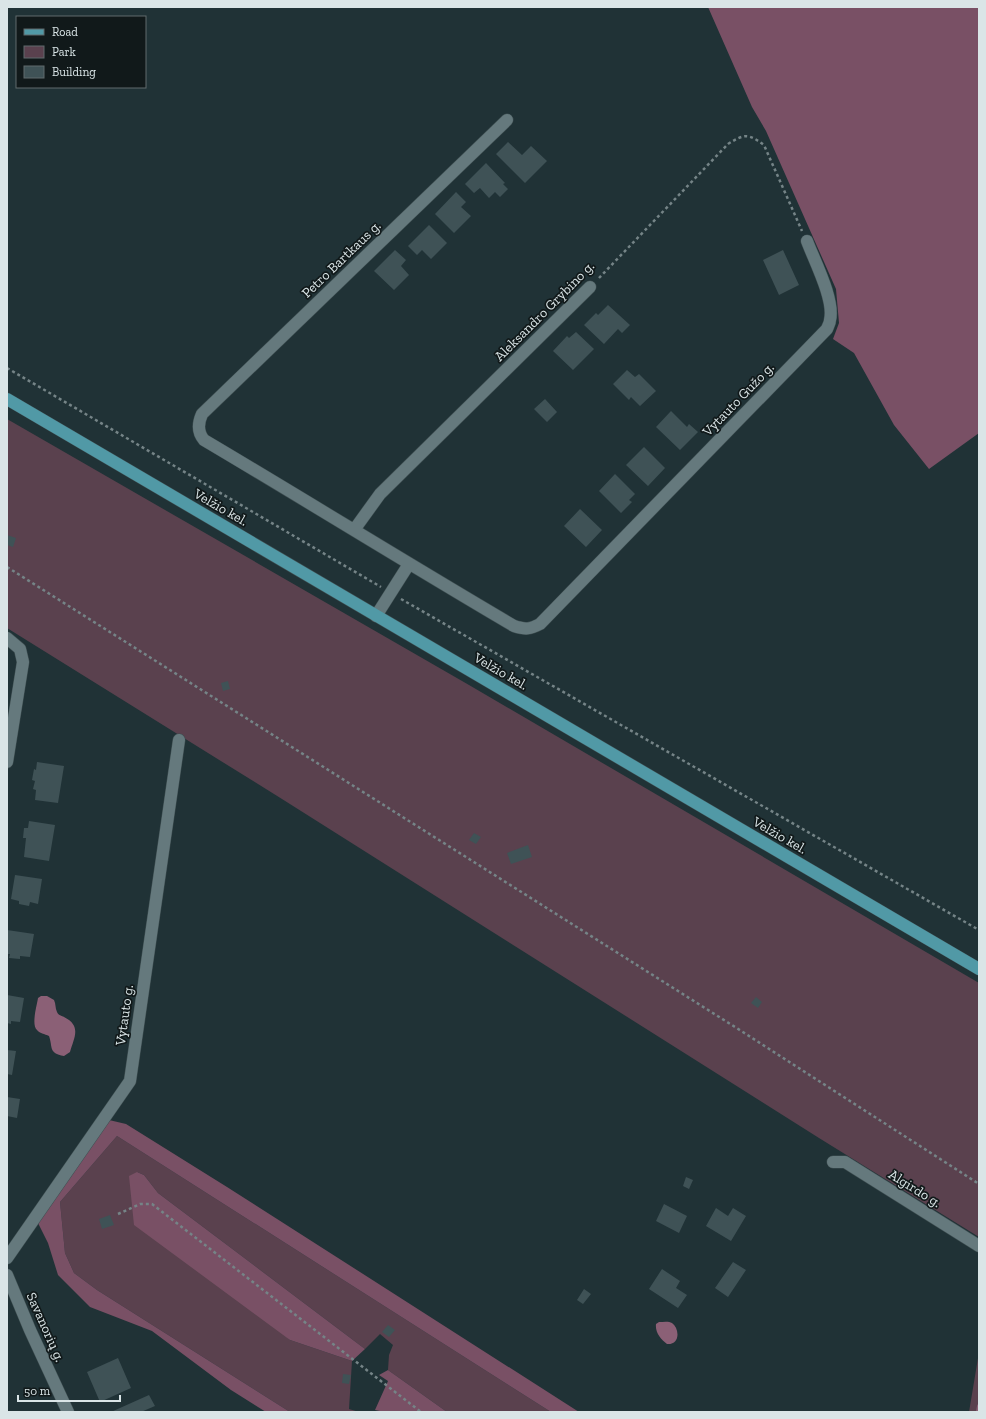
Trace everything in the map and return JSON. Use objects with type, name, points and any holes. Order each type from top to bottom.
[{"type":"main road","name":"Velžio kel.","points":[[7,399],[979,969]]},
{"type":"street","name":"Petro Bartkaus g.","points":[[354,530],[204,440],[200,436],[198,429],[199,421],[202,414],[507,120]]},
{"type":"street","name":"Vytauto Gužo g.","points":[[409,564],[514,626],[531,628],[540,624],[827,329],[831,320],[830,301],[807,241]]},
{"type":"street","name":"Aleksandro Grybino g.","points":[[354,530],[380,494],[590,287]]},
{"type":"street","points":[[354,530],[409,564],[376,616]]},
{"type":"street","points":[[7,638],[20,649],[23,662],[7,762]]},
{"type":"street","name":"Vytauto g.","points":[[7,1258],[130,1082],[179,740]]},
{"type":"street","name":"Algirdo g.","points":[[833,1162],[845,1162],[979,1246]]},
{"type":"street","name":"Savanorių g.","points":[[7,1275],[30,1330],[68,1412]]},
{"type":"path","name":"Aleksandro Grybino g.","points":[[590,287],[728,144],[745,136],[752,136],[764,146],[807,241]]},
{"type":"path","points":[[7,368],[390,593],[979,930]]},
{"type":"path","points":[[7,567],[735,1027],[979,1184]]},
{"type":"path","points":[[118,1214],[140,1204],[152,1204],[421,1412]]},
{"type":"green space","points":[[7,419],[469,685],[979,983],[979,1237],[7,628]]},
{"type":"green space","points":[[117,1136],[551,1412],[447,1412],[388,1370],[389,1355],[393,1345],[380,1334],[365,1349],[158,1193],[144,1175],[137,1172],[290,1340],[352,1361],[349,1409],[359,1412],[290,1412],[97,1290],[74,1273],[65,1253],[60,1202]]},
{"type":"green space","points":[[979,1352],[979,1412],[969,1412]]},
{"type":"shaded area","points":[[708,7],[979,7],[979,433],[929,469],[894,425],[854,353],[833,339],[839,323],[836,289],[766,131],[752,107]]},
{"type":"shaded area","points":[[41,996],[47,996],[54,1000],[59,1015],[70,1021],[75,1028],[75,1037],[70,1052],[64,1056],[53,1051],[49,1036],[39,1032],[35,1027],[34,1020],[38,998]]},
{"type":"shaded area","points":[[109,1120],[126,1124],[579,1412],[551,1412],[117,1136],[60,1202],[65,1253],[74,1273],[97,1290],[290,1412],[266,1412],[231,1390],[152,1331],[90,1307],[58,1275],[48,1243],[37,1221]]},
{"type":"shaded area","points":[[137,1172],[144,1175],[158,1193],[365,1349],[352,1361],[290,1340],[134,1225],[129,1176]]},
{"type":"shaded area","points":[[659,1322],[669,1322],[675,1326],[677,1336],[671,1344],[667,1344],[657,1333],[656,1324]]},
{"type":"shaded area","points":[[388,1370],[447,1412],[385,1412],[375,1410],[388,1381],[379,1375]]},
{"type":"building","points":[[508,142],[522,155],[531,146],[547,161],[525,183],[496,154]]},
{"type":"building","points":[[486,163],[505,183],[503,184],[508,189],[500,197],[495,192],[489,198],[480,188],[474,193],[465,184]]},
{"type":"building","points":[[456,192],[466,202],[461,207],[471,216],[454,233],[435,214]]},
{"type":"building","points":[[429,225],[447,243],[431,259],[422,250],[417,255],[408,246]]},
{"type":"building","points":[[395,250],[406,260],[401,266],[409,275],[394,290],[374,271]]},
{"type":"building","points":[[783,250],[799,285],[779,295],[763,260]]},
{"type":"building","points":[[608,305],[630,325],[622,333],[618,329],[604,344],[584,325],[596,313],[598,315]]},
{"type":"building","points":[[576,332],[594,349],[573,370],[553,351],[567,336],[569,338]]},
{"type":"building","points":[[627,370],[635,377],[639,374],[656,391],[640,406],[631,397],[629,400],[613,384]]},
{"type":"building","points":[[545,399],[557,412],[547,422],[534,409]]},
{"type":"building","points":[[671,411],[687,427],[689,424],[698,432],[680,450],[656,427]]},
{"type":"building","points":[[644,447],[665,468],[648,486],[626,465]]},
{"type":"building","points":[[615,474],[635,494],[629,500],[632,502],[621,513],[599,491]]},
{"type":"building","points":[[580,509],[602,530],[586,547],[564,526]]},
{"type":"building","points":[[7,535],[16,538],[13,547],[7,545]]},
{"type":"building","points":[[228,681],[230,689],[223,691],[221,683]]},
{"type":"building","points":[[37,762],[64,766],[58,803],[35,800],[36,790],[33,789],[35,781],[32,780]]},
{"type":"building","points":[[29,821],[55,825],[49,861],[24,857],[26,838],[23,838],[24,828],[28,828]]},
{"type":"building","points":[[474,833],[481,837],[476,844],[469,840]]},
{"type":"building","points":[[528,845],[532,857],[511,864],[507,853]]},
{"type":"building","points":[[15,875],[42,879],[38,904],[30,902],[29,906],[19,904],[19,901],[11,899]]},
{"type":"building","points":[[7,930],[34,934],[30,957],[20,956],[20,959],[9,958],[10,954],[7,954]]},
{"type":"building","points":[[7,995],[24,998],[20,1022],[11,1021],[11,1024],[7,1023]]},
{"type":"building","points":[[756,997],[762,1002],[758,1008],[751,1003]]},
{"type":"building","points":[[7,1050],[16,1051],[12,1075],[7,1074]]},
{"type":"building","points":[[7,1097],[20,1099],[17,1118],[7,1116]]},
{"type":"building","points":[[686,1177],[693,1180],[689,1189],[683,1186]]},
{"type":"building","points":[[664,1204],[687,1216],[679,1233],[656,1221]]},
{"type":"building","points":[[716,1208],[728,1216],[733,1208],[746,1216],[731,1241],[706,1226]]},
{"type":"building","points":[[110,1215],[114,1225],[102,1229],[99,1219]]},
{"type":"building","points":[[733,1262],[746,1270],[728,1297],[715,1288]]},
{"type":"building","points":[[662,1269],[680,1281],[676,1288],[687,1295],[678,1308],[649,1289]]},
{"type":"building","points":[[584,1289],[591,1294],[583,1304],[577,1300]]},
{"type":"building","points":[[388,1325],[395,1330],[389,1337],[382,1332]]},
{"type":"building","points":[[118,1358],[131,1388],[100,1402],[87,1372]]},
{"type":"building","points":[[343,1374],[351,1375],[349,1384],[342,1383]]},
{"type":"building","points":[[149,1395],[155,1406],[141,1412],[111,1412]]},
{"type":"waterway","points":[[978,1412],[979,1406]]}]
